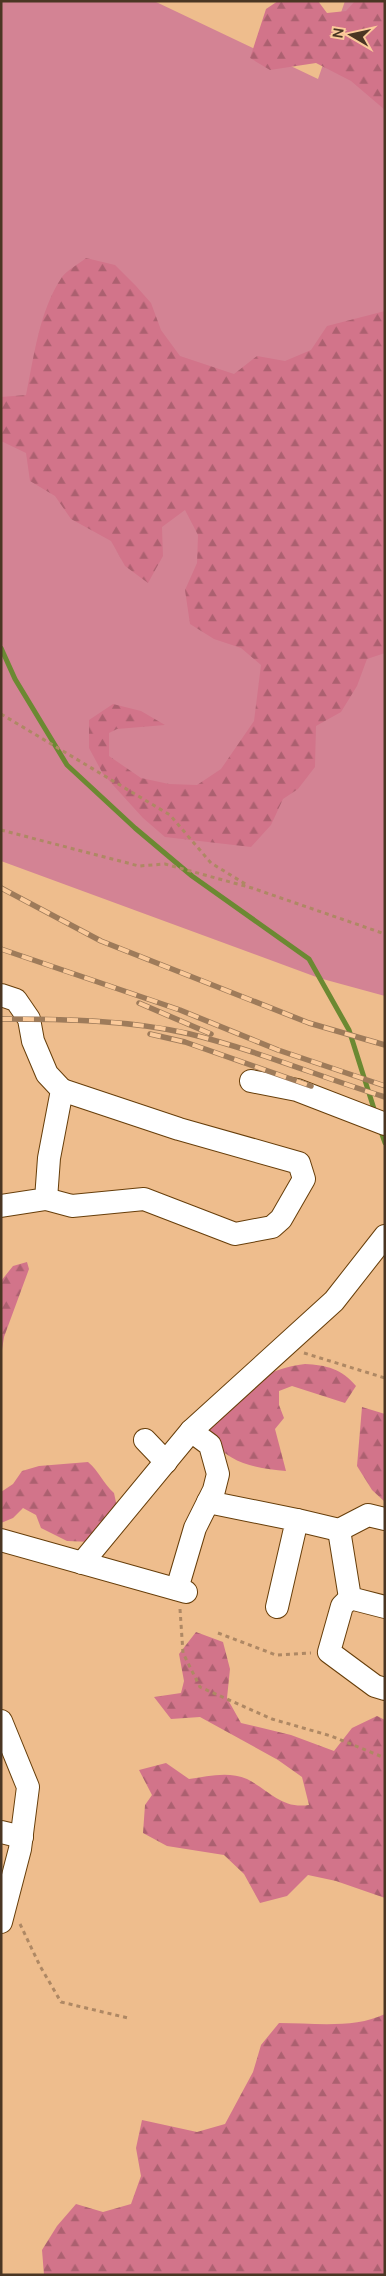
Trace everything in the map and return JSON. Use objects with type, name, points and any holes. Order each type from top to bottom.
[{"type":"lane","points":[[1,995],[16,1000],[29,1019],[33,1041],[47,1074],[62,1090],[179,1129],[299,1163],[304,1179],[281,1219],[272,1227],[235,1234],[144,1199],[72,1206],[46,1198],[1,1206]]},
{"type":"lane","points":[[250,1082],[297,1090],[385,1124]]},
{"type":"lane","points":[[46,1198],[50,1158],[62,1090]]},
{"type":"lane","points":[[82,1563],[191,1431],[334,1301],[385,1236]]},
{"type":"lane","points":[[1,1540],[181,1591],[195,1528],[214,1490],[218,1474],[210,1444],[191,1431]]},
{"type":"lane","points":[[145,1440],[166,1462]]},
{"type":"lane","points":[[208,1502],[339,1530],[368,1515],[385,1519]]},
{"type":"lane","points":[[276,1607],[297,1520]]},
{"type":"lane","points":[[339,1530],[350,1598]]},
{"type":"lane","points":[[350,1598],[385,1607]]},
{"type":"lane","points":[[350,1598],[342,1606],[329,1652],[375,1686],[385,1688]]},
{"type":"lane","points":[[1,1721],[28,1787],[11,1835],[8,1896],[1,1922]]},
{"type":"path","points":[[1,714],[170,815],[211,863],[252,888]]},
{"type":"path","points":[[1,719],[7,717]]},
{"type":"path","points":[[1,830],[139,866],[165,864],[252,888],[385,934]]},
{"type":"path","points":[[283,1349],[309,1354],[385,1378]]},
{"type":"path","points":[[181,1591],[183,1652],[200,1687],[272,1719],[331,1736],[385,1758]]},
{"type":"path","points":[[218,1633],[276,1655],[329,1652]]},
{"type":"path","points":[[8,1896],[40,1966],[61,2002],[128,2018]]},
{"type":"shaded area","points":[[1,1],[154,1],[318,79],[345,1],[385,1],[385,996],[319,978],[1,861]]},
{"type":"green space","points":[[278,1],[318,1],[327,13],[346,11],[355,1],[385,1],[385,110],[351,81],[316,63],[270,70],[250,58],[266,9]]},
{"type":"green space","points":[[86,258],[115,265],[136,286],[151,303],[161,330],[180,356],[234,374],[257,356],[285,361],[311,350],[327,326],[385,311],[385,653],[367,659],[357,686],[341,712],[316,726],[315,767],[298,789],[283,799],[271,825],[251,847],[165,837],[143,818],[103,774],[89,748],[89,720],[113,704],[141,711],[165,725],[117,729],[109,733],[109,756],[141,778],[169,784],[197,785],[221,769],[254,721],[261,665],[241,648],[214,639],[190,624],[185,590],[197,563],[198,535],[185,510],[162,527],[163,556],[148,583],[125,566],[111,541],[71,519],[55,496],[30,481],[26,453],[1,441],[1,397],[26,395],[38,334],[54,290],[67,272]]},
{"type":"green space","points":[[27,1262],[29,1269],[4,1337],[1,1356],[1,1281],[13,1266]]},
{"type":"green space","points":[[305,1364],[320,1365],[333,1369],[351,1380],[356,1386],[345,1403],[292,1386],[279,1391],[279,1405],[284,1418],[275,1429],[286,1471],[265,1469],[245,1464],[235,1460],[219,1447],[210,1436],[203,1413],[239,1389],[264,1376],[277,1370]]},
{"type":"green space","points":[[362,1407],[385,1414],[385,1502],[372,1490],[357,1466]]},
{"type":"green space","points":[[88,1462],[114,1493],[117,1507],[93,1542],[67,1541],[41,1528],[36,1515],[23,1508],[13,1518],[1,1523],[1,1492],[13,1484],[22,1471],[39,1466]]},
{"type":"green space","points":[[196,1632],[223,1642],[230,1669],[227,1698],[241,1723],[291,1735],[334,1751],[352,1728],[377,1716],[385,1720],[385,1898],[336,1881],[308,1875],[287,1896],[260,1903],[244,1874],[224,1855],[167,1846],[143,1833],[145,1805],[152,1795],[139,1770],[166,1763],[189,1779],[233,1775],[255,1783],[283,1801],[291,1804],[309,1805],[302,1777],[278,1760],[200,1717],[171,1719],[154,1697],[181,1693],[184,1681],[179,1654]]},
{"type":"green space","points":[[385,2014],[385,2275],[44,2275],[42,2250],[57,2226],[76,2204],[103,2212],[131,2204],[141,2176],[136,2148],[142,2120],[197,2132],[225,2124],[253,2072],[261,2045],[279,2023],[360,2022]]},
{"type":"waterway","points":[[1,648],[15,679],[67,765],[135,828],[192,876],[309,959],[349,1030],[375,1112]]},
{"type":"waterway","points":[[380,1129],[385,1143]]},
{"type":"railway","points":[[1,888],[101,941],[309,1023],[385,1045]]},
{"type":"railway","points":[[1,949],[180,1010],[278,1050],[385,1086]]},
{"type":"railway","points":[[139,1003],[211,1034]]},
{"type":"railway","points":[[1,1019],[72,1020],[120,1023],[167,1029],[215,1040],[385,1097]]},
{"type":"railway","points":[[150,1034],[185,1042],[311,1086]]}]
